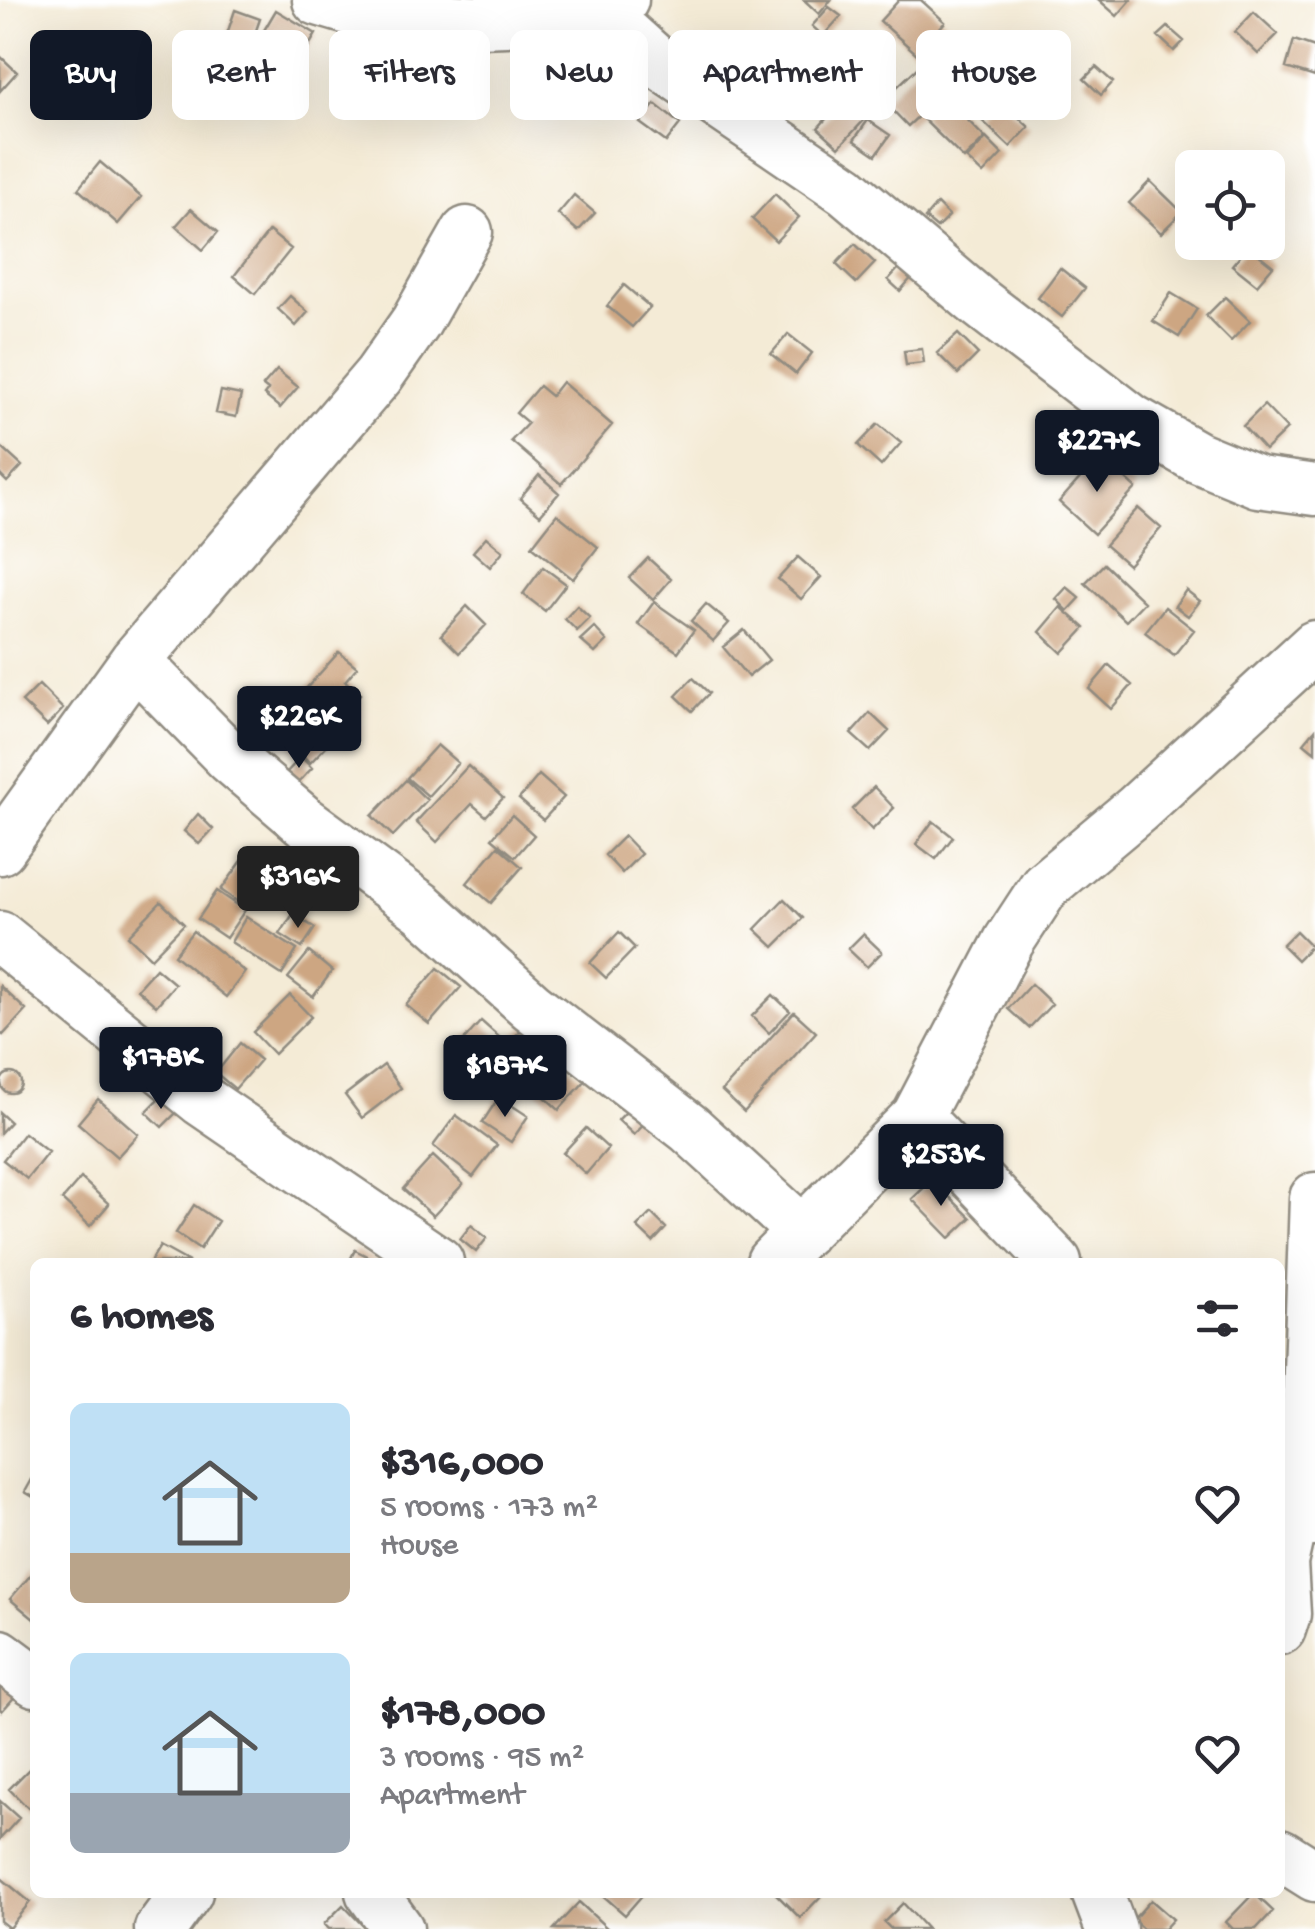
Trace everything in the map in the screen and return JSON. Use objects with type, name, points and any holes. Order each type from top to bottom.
[{"type":"street","points":[[318,0],[365,14],[480,22],[615,8],[656,61],[846,190],[976,300],[1132,420],[1196,457],[1258,482],[1315,490]]},
{"type":"street","points":[[0,849],[135,662],[379,375],[416,322],[467,232]]},
{"type":"street","points":[[135,662],[230,758],[306,822],[422,908],[531,1006],[690,1129],[787,1247],[917,1116],[1009,941],[1045,886],[1137,809],[1315,646]]},
{"type":"street","points":[[0,937],[201,1100],[432,1258]]},
{"type":"street","points":[[917,1116],[1052,1258]]},
{"type":"street","points":[[1285,1552],[1297,1506],[1307,1429],[1315,1198]]},
{"type":"street","points":[[0,1655],[30,1677]]},
{"type":"street","points":[[1285,1857],[1315,1876]]},
{"type":"street","points":[[160,1929],[183,1898]]},
{"type":"street","points":[[375,1898],[398,1929]]},
{"type":"street","points":[[1099,1898],[1111,1929]]},
{"type":"building","points":[[804,0],[831,0],[819,14]]},
{"type":"building","points":[[899,0],[921,0],[945,22],[938,30],[916,30],[916,53],[896,35],[896,30],[880,21]]},
{"type":"building","points":[[1099,0],[1131,0],[1117,16]]},
{"type":"building","points":[[829,7],[841,16],[828,30],[812,26]]},
{"type":"building","points":[[235,10],[260,19],[256,30],[228,30]]},
{"type":"building","points":[[276,10],[316,34],[309,46],[309,30],[264,30]]},
{"type":"building","points":[[1254,12],[1278,34],[1258,54],[1235,32]]},
{"type":"building","points":[[1168,27],[1184,41],[1174,51],[1158,36]]},
{"type":"building","points":[[1294,40],[1315,47],[1315,77],[1286,68]]},
{"type":"building","points":[[0,56],[17,72],[0,91]]},
{"type":"building","points":[[1096,67],[1113,82],[1101,95],[1084,79]]},
{"type":"building","points":[[916,69],[916,119],[908,126],[896,114],[896,88]]},
{"type":"building","points":[[655,104],[668,114],[668,120],[680,124],[666,142],[640,123],[648,120]]},
{"type":"building","points":[[825,120],[864,120],[839,147],[818,128]]},
{"type":"building","points":[[868,120],[890,135],[876,155],[854,140]]},
{"type":"building","points":[[924,120],[968,120],[985,138],[964,159]]},
{"type":"building","points":[[981,120],[1021,120],[1029,127],[1010,147]]},
{"type":"building","points":[[986,138],[1002,154],[983,174],[967,159]]},
{"type":"building","points":[[100,162],[141,197],[118,224],[78,189]]},
{"type":"building","points":[[1150,181],[1175,205],[1175,219],[1161,233],[1129,203]]},
{"type":"building","points":[[775,194],[799,217],[776,241],[752,219]]},
{"type":"building","points":[[574,195],[595,213],[578,231],[558,214]]},
{"type":"building","points":[[937,204],[949,216],[937,228],[925,218]]},
{"type":"building","points":[[191,209],[218,232],[203,250],[176,226]]},
{"type":"building","points":[[269,231],[291,249],[255,294],[234,276]]},
{"type":"building","points":[[855,244],[875,263],[856,283],[836,264]]},
{"type":"building","points":[[1236,260],[1266,260],[1273,266],[1257,285],[1232,265]]},
{"type":"building","points":[[901,266],[913,276],[900,291],[888,280]]},
{"type":"building","points":[[1060,268],[1085,288],[1062,317],[1038,298]]},
{"type":"building","points":[[624,285],[650,307],[632,327],[607,306]]},
{"type":"building","points":[[1171,293],[1197,309],[1179,337],[1153,321]]},
{"type":"building","points":[[290,296],[308,312],[296,326],[278,309]]},
{"type":"building","points":[[1225,297],[1250,321],[1231,341],[1206,316]]},
{"type":"building","points":[[788,334],[812,353],[796,374],[771,354]]},
{"type":"building","points":[[958,334],[978,354],[958,374],[937,353]]},
{"type":"building","points":[[922,349],[924,363],[906,365],[904,351]]},
{"type":"building","points":[[277,370],[298,387],[280,408],[264,395],[268,390],[263,386]]},
{"type":"building","points":[[562,382],[612,425],[561,484],[511,441],[528,423],[516,413],[539,386],[551,396]]},
{"type":"building","points":[[221,391],[241,395],[236,417],[216,413]]},
{"type":"building","points":[[1264,405],[1287,429],[1265,450],[1243,426]]},
{"type":"building","points":[[878,424],[901,443],[881,466],[858,445]]},
{"type":"building","points":[[0,446],[22,466],[7,482],[0,475]]},
{"type":"building","points":[[1100,456],[1136,488],[1094,534],[1059,502]]},
{"type":"building","points":[[539,475],[559,493],[540,515],[520,498]]},
{"type":"building","points":[[1138,508],[1161,528],[1128,565],[1105,545]]},
{"type":"building","points":[[557,514],[598,547],[573,579],[532,546]]},
{"type":"building","points":[[486,537],[503,551],[490,567],[473,552]]},
{"type":"building","points":[[798,557],[821,577],[801,599],[778,579]]},
{"type":"building","points":[[648,558],[671,579],[653,600],[629,578]]},
{"type":"building","points":[[1104,564],[1144,602],[1126,621],[1085,583]]},
{"type":"building","points":[[543,567],[566,584],[545,611],[523,594]]},
{"type":"building","points":[[1067,587],[1080,598],[1068,611],[1056,599]]},
{"type":"building","points":[[1186,590],[1200,601],[1188,616],[1175,606]]},
{"type":"building","points":[[654,602],[694,630],[678,652],[638,624]]},
{"type":"building","points":[[706,604],[729,623],[713,641],[691,621]]},
{"type":"building","points":[[467,606],[486,625],[459,653],[441,635]]},
{"type":"building","points":[[577,606],[590,618],[577,631],[565,619]]},
{"type":"building","points":[[1061,607],[1085,628],[1062,653],[1040,632]]},
{"type":"building","points":[[1165,607],[1194,630],[1174,655],[1145,632]]},
{"type":"building","points":[[594,627],[607,641],[595,653],[580,640]]},
{"type":"building","points":[[744,630],[769,660],[748,677],[723,647]]},
{"type":"building","points":[[339,652],[357,667],[345,681],[360,694],[326,729],[296,700]]},
{"type":"building","points":[[1109,665],[1132,685],[1111,709],[1089,689]]},
{"type":"building","points":[[693,678],[709,693],[692,711],[676,696]]},
{"type":"building","points":[[39,685],[63,709],[47,726],[22,702]]},
{"type":"building","points":[[293,709],[329,743],[310,763],[275,728]]},
{"type":"building","points":[[870,713],[889,731],[870,751],[851,734]]},
{"type":"building","points":[[1315,730],[1315,752],[1304,743]]},
{"type":"building","points":[[437,745],[458,763],[428,796],[407,778]]},
{"type":"building","points":[[301,757],[312,768],[297,784],[286,773]]},
{"type":"building","points":[[468,766],[503,798],[486,816],[472,804],[437,842],[416,822]]},
{"type":"building","points":[[539,775],[564,797],[543,820],[519,799]]},
{"type":"building","points":[[406,780],[427,800],[393,836],[372,816]]},
{"type":"building","points":[[874,787],[894,808],[872,830],[852,809]]},
{"type":"building","points":[[198,814],[213,829],[199,844],[184,831]]},
{"type":"building","points":[[512,815],[534,835],[515,857],[492,838]]},
{"type":"building","points":[[933,821],[953,837],[936,859],[916,844]]},
{"type":"building","points":[[624,836],[641,854],[622,873],[605,855]]},
{"type":"building","points":[[498,846],[522,867],[491,903],[467,883]]},
{"type":"building","points":[[249,851],[272,867],[244,906],[221,890]]},
{"type":"building","points":[[328,883],[342,895],[331,907],[318,896]]},
{"type":"building","points":[[217,891],[245,910],[226,938],[198,919]]},
{"type":"building","points":[[784,899],[803,918],[774,947],[755,929]]},
{"type":"building","points":[[161,902],[184,924],[151,958],[128,936]]},
{"type":"building","points":[[293,914],[315,928],[302,948],[280,934]]},
{"type":"building","points":[[246,917],[297,950],[282,975],[231,942]]},
{"type":"building","points":[[193,931],[245,972],[226,997],[174,955]]},
{"type":"building","points":[[1296,931],[1311,946],[1297,960],[1282,945]]},
{"type":"building","points":[[619,932],[635,948],[606,978],[590,963]]},
{"type":"building","points":[[863,934],[882,952],[867,967],[848,949]]},
{"type":"building","points":[[309,952],[332,971],[313,997],[288,978]]},
{"type":"building","points":[[156,968],[175,984],[156,1006],[137,989]]},
{"type":"building","points":[[438,968],[461,987],[429,1024],[406,1005]]},
{"type":"building","points":[[1031,984],[1052,1004],[1029,1028],[1008,1009]]},
{"type":"building","points":[[0,986],[26,1010],[3,1035],[0,1033]]},
{"type":"building","points":[[290,995],[311,1017],[274,1054],[253,1032]]},
{"type":"building","points":[[773,995],[790,1011],[769,1033],[752,1016]]},
{"type":"building","points":[[794,1012],[816,1032],[744,1112],[722,1091]]},
{"type":"building","points":[[481,1021],[508,1045],[477,1080],[450,1056]]},
{"type":"building","points":[[526,1026],[538,1039],[527,1050],[514,1037]]},
{"type":"building","points":[[195,1028],[215,1045],[205,1058],[184,1041]]},
{"type":"building","points":[[240,1043],[260,1060],[235,1089],[216,1073]]},
{"type":"building","points":[[561,1060],[585,1081],[559,1110],[536,1089]]},
{"type":"building","points":[[384,1065],[401,1088],[362,1118],[345,1095]]},
{"type":"building","points":[[11,1073],[21,1083],[11,1093],[1,1083]]},
{"type":"building","points":[[499,1097],[528,1116],[511,1142],[482,1123]]},
{"type":"building","points":[[160,1098],[176,1113],[162,1127],[146,1112]]},
{"type":"building","points":[[98,1099],[138,1134],[117,1157],[78,1123]]},
{"type":"building","points":[[632,1106],[648,1120],[634,1135],[618,1120]]},
{"type":"building","points":[[0,1113],[10,1122],[0,1133]]},
{"type":"building","points":[[456,1115],[497,1145],[473,1177],[433,1146]]},
{"type":"building","points":[[586,1128],[608,1148],[586,1174],[563,1153]]},
{"type":"building","points":[[24,1133],[48,1152],[27,1179],[3,1160]]},
{"type":"building","points":[[433,1156],[463,1184],[433,1216],[403,1189]]},
{"type":"building","points":[[81,1178],[109,1204],[90,1226],[62,1200]]},
{"type":"building","points":[[932,1180],[971,1218],[950,1238],[912,1199]]},
{"type":"building","points":[[194,1205],[218,1221],[200,1249],[176,1233]]},
{"type":"building","points":[[651,1213],[666,1228],[653,1242],[637,1227]]},
{"type":"building","points":[[471,1225],[487,1238],[476,1252],[460,1239]]},
{"type":"building","points":[[160,1246],[182,1258],[152,1258]]},
{"type":"building","points":[[355,1250],[371,1258],[351,1258]]},
{"type":"building","points":[[30,1576],[30,1616],[10,1599]]},
{"type":"building","points":[[0,1676],[18,1693],[2,1711],[0,1709]]},
{"type":"building","points":[[29,1769],[30,1770],[28,1808],[9,1789]]},
{"type":"building","points":[[0,1801],[19,1818],[0,1839]]},
{"type":"building","points":[[0,1877],[30,1902],[9,1928],[0,1921]]},
{"type":"building","points":[[606,1898],[640,1898],[625,1915]]},
{"type":"building","points":[[780,1898],[819,1898],[800,1918]]},
{"type":"building","points":[[1249,1898],[1259,1898],[1273,1911],[1256,1929],[1233,1929],[1226,1922]]},
{"type":"building","points":[[1151,1900],[1173,1919],[1164,1929],[1143,1929],[1133,1920]]},
{"type":"building","points":[[579,1902],[608,1929],[554,1929]]},
{"type":"building","points":[[903,1903],[927,1929],[891,1929],[884,1922]]},
{"type":"building","points":[[343,1905],[366,1929],[329,1929],[324,1924]]}]
